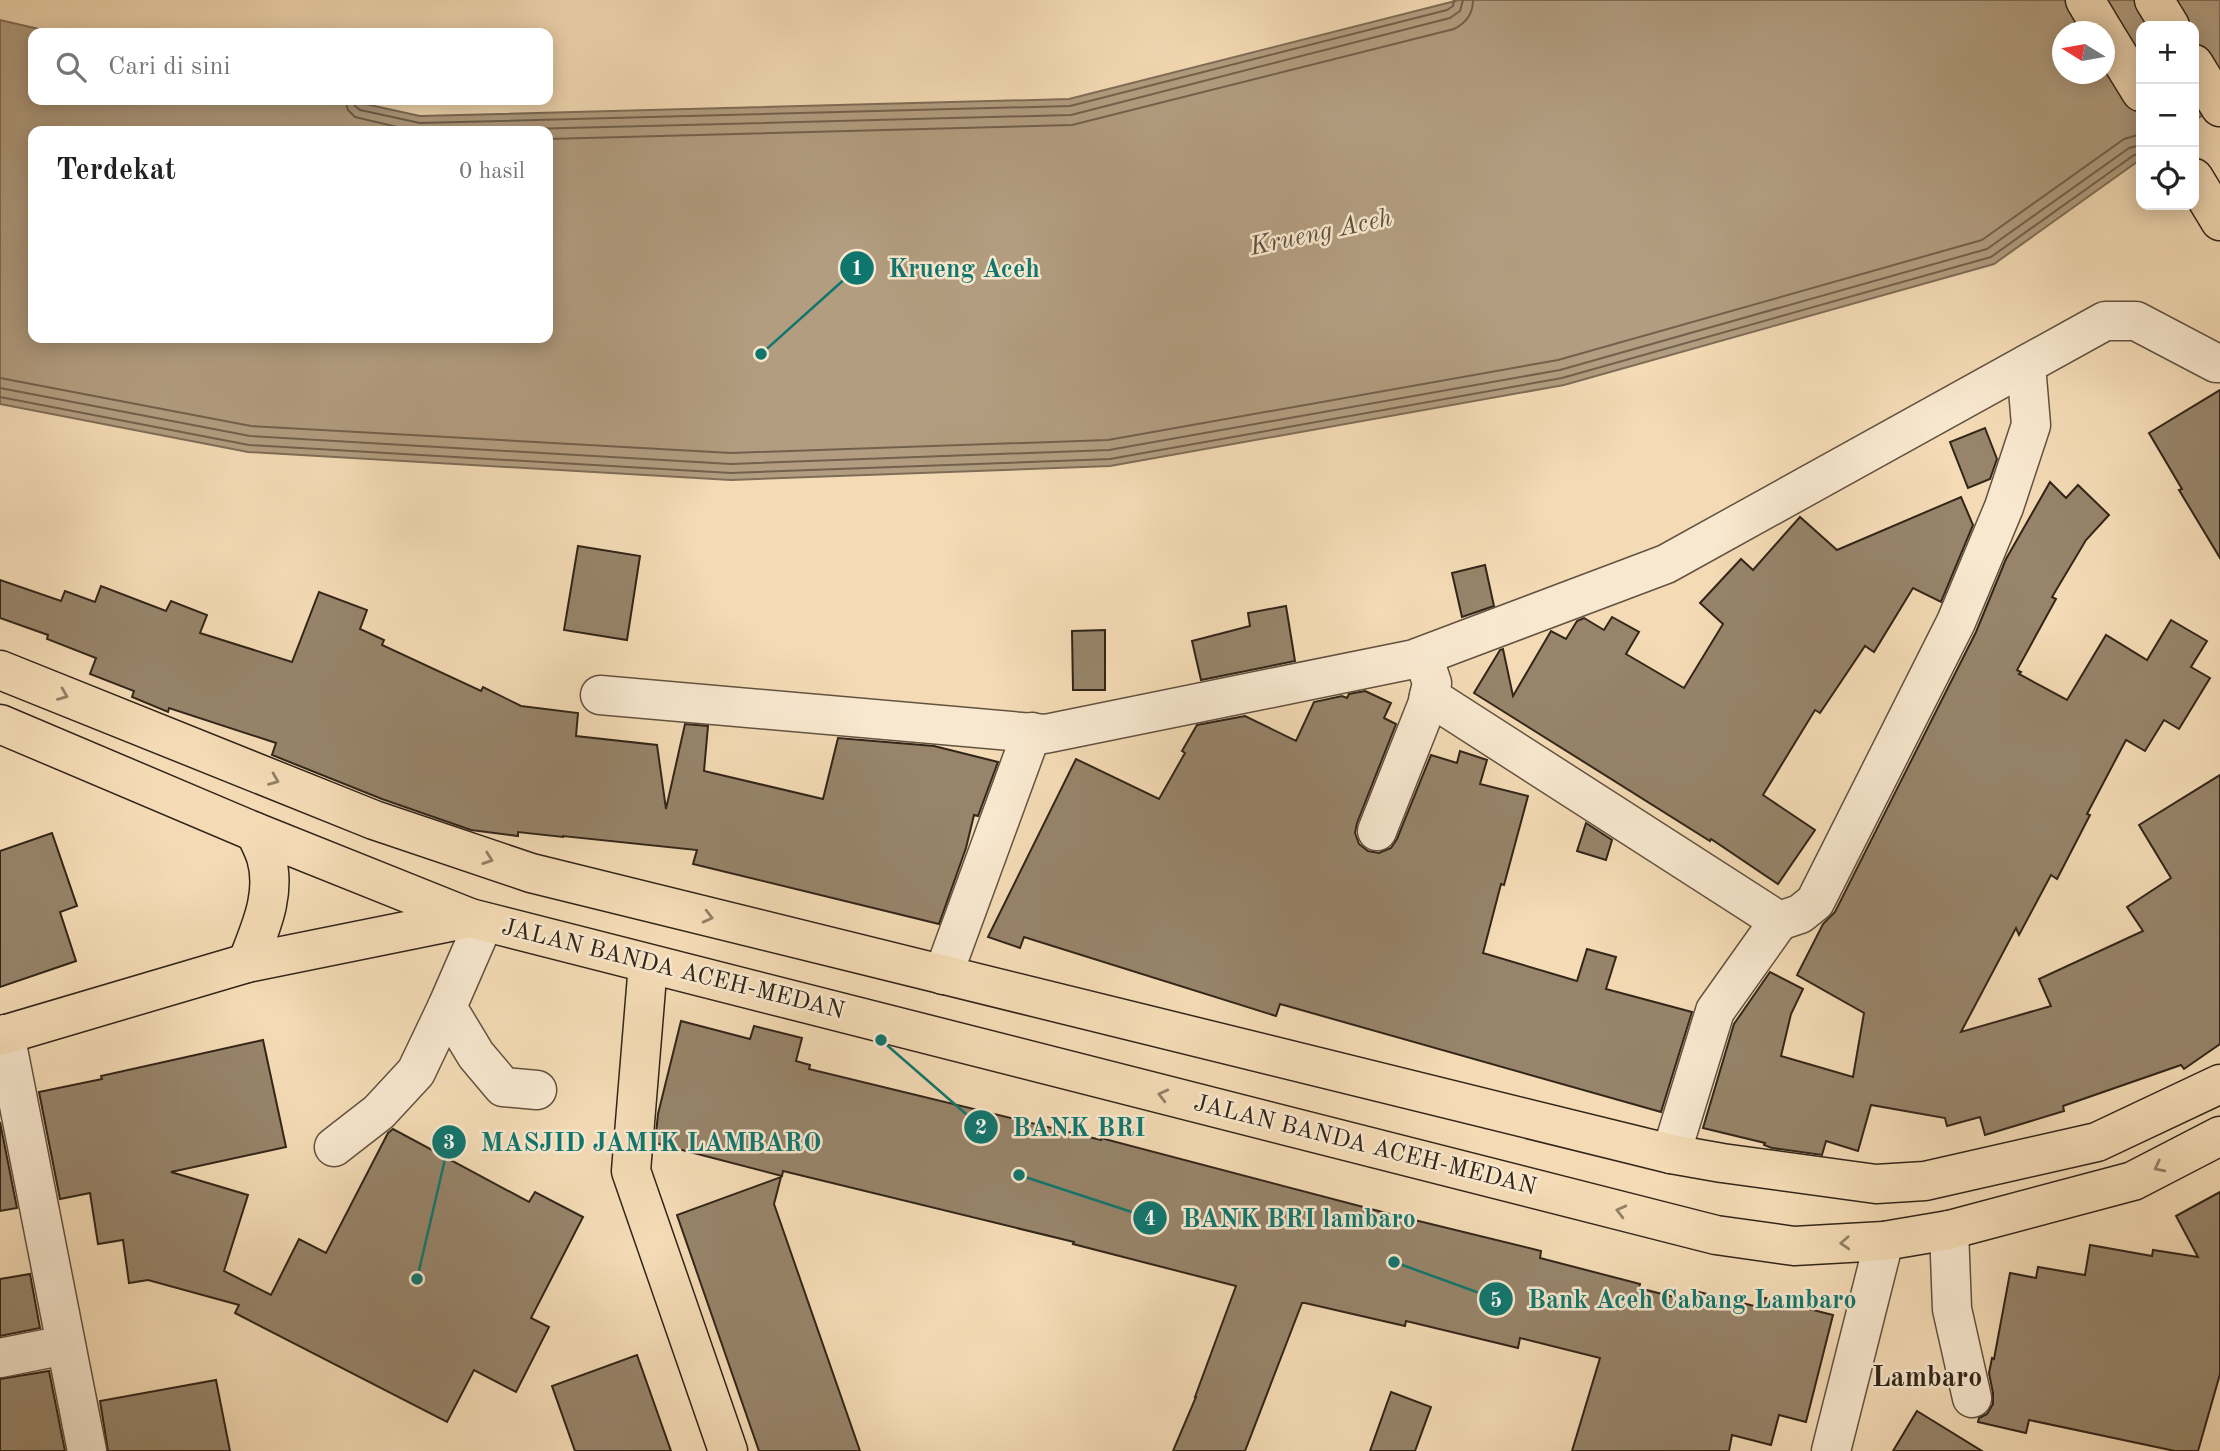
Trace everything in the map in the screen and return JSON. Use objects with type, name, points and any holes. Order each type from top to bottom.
[{"type":"main road","points":[[2085,0],[2097,21]]},
{"type":"main road","points":[[2154,0],[2167,21]]},
{"type":"main road","points":[[2115,50],[2136,84]]},
{"type":"main road","points":[[2199,72],[2220,107]]},
{"type":"main road","points":[[2199,186],[2220,221]]},
{"type":"main road","points":[[0,670],[374,820],[531,873],[1671,1154],[1876,1184],[1924,1181],[2097,1142],[2220,1084]]},
{"type":"main road","name":"JALAN BANDA ACEH-MEDAN","points":[[0,724],[255,832],[477,920],[1716,1235],[1794,1246],[1884,1241],[1949,1230],[2133,1181],[2220,1136]]},
{"type":"main road","points":[[247,963],[264,917],[270,886],[266,858],[255,832]]},
{"type":"main road","points":[[2,1035],[247,963],[477,920]]},
{"type":"main road","points":[[648,964],[631,1171],[728,1451]]},
{"type":"street","points":[[600,695],[1045,734],[1414,659],[1666,564],[2105,321],[2136,321],[2170,341],[2220,363]]},
{"type":"street","points":[[1671,1154],[1714,1011],[1779,921],[1800,914],[1815,902],[1956,622],[2004,507],[2031,425],[2026,365]]},
{"type":"street","points":[[1377,831],[1430,696],[1432,683],[1425,664],[1414,659]]},
{"type":"street","points":[[1430,696],[1779,921]]},
{"type":"street","points":[[943,975],[1032,732]]},
{"type":"street","points":[[334,1147],[379,1112],[416,1072],[447,1007],[477,920]]},
{"type":"street","points":[[447,1007],[476,1055],[503,1087],[537,1090]]},
{"type":"street","points":[[2,1035],[87,1451]]},
{"type":"street","points":[[1949,1230],[1952,1309],[1972,1398]]},
{"type":"street","points":[[1831,1451],[1884,1241]]},
{"type":"street","points":[[0,1358],[65,1345]]},
{"type":"water","points":[[1459,0],[2220,0],[2220,103],[2199,118],[2199,21],[2136,21],[2136,163],[1994,264],[1564,385],[1110,466],[731,480],[248,452],[0,404],[0,20],[34,28],[28,28],[28,105],[370,105],[420,116],[1069,99]]},
{"type":"building","points":[[2220,390],[2220,558],[2149,433]]},
{"type":"building","points":[[1985,428],[1997,459],[1990,479],[1968,488],[1950,442]]},
{"type":"building","points":[[2050,482],[2066,498],[2078,485],[2109,515],[2086,540],[2052,597],[2056,599],[2017,670],[2021,672],[2019,674],[2067,700],[2106,635],[2147,660],[2171,620],[2207,641],[2191,667],[2210,678],[2179,729],[2164,720],[2145,751],[2126,740],[2057,879],[2051,875],[2019,935],[2016,928],[1961,1032],[2051,1006],[2039,979],[2143,931],[2127,907],[2171,878],[2139,825],[2220,775],[2220,1044],[2184,1069],[2181,1065],[2063,1106],[2064,1111],[1985,1135],[1980,1117],[1947,1126],[1945,1118],[1871,1105],[1858,1151],[1826,1141],[1822,1155],[1772,1148],[1764,1145],[1765,1143],[1703,1128],[1734,1024],[1770,972],[1803,989],[1791,1014],[1781,1056],[1853,1077],[1864,1013],[1797,975],[1823,924],[1835,912],[1976,632],[2006,559]]},
{"type":"building","points":[[1961,497],[1973,525],[1941,602],[1913,588],[1874,652],[1865,646],[1820,713],[1815,710],[1763,795],[1815,830],[1778,884],[1711,839],[1710,841],[1474,693],[1500,650],[1503,649],[1513,696],[1551,631],[1566,639],[1577,621],[1584,618],[1604,630],[1612,617],[1639,632],[1626,654],[1684,688],[1723,624],[1700,603],[1741,559],[1753,570],[1800,517],[1837,550]]},
{"type":"building","points":[[578,546],[640,556],[627,640],[564,630]]},
{"type":"building","points":[[1485,565],[1494,606],[1462,617],[1452,573]]},
{"type":"building","points":[[0,580],[61,601],[65,591],[95,602],[101,586],[166,611],[171,601],[207,615],[200,633],[292,662],[319,592],[367,610],[360,629],[384,640],[382,645],[481,691],[483,687],[521,706],[578,713],[576,736],[657,745],[666,809],[685,724],[708,726],[704,771],[823,799],[838,738],[934,746],[998,762],[978,816],[974,815],[966,848],[939,924],[693,864],[697,850],[518,832],[518,836],[471,830],[382,799],[272,755],[276,743],[169,708],[168,712],[132,697],[134,691],[90,674],[96,658],[47,639],[48,635],[0,618]]},
{"type":"building","points":[[1286,606],[1295,661],[1201,680],[1192,641],[1250,626],[1248,613]]},
{"type":"building","points":[[1105,630],[1105,690],[1073,690],[1072,631]]},
{"type":"building","points":[[1365,691],[1391,703],[1384,718],[1396,724],[1357,823],[1355,833],[1359,844],[1368,851],[1379,853],[1391,848],[1431,755],[1457,763],[1460,751],[1487,760],[1480,784],[1528,796],[1483,953],[1577,981],[1587,949],[1616,957],[1606,989],[1692,1012],[1661,1112],[1280,1004],[1276,1016],[1024,937],[1020,948],[988,937],[1076,759],[1159,799],[1185,753],[1182,751],[1197,725],[1245,716],[1296,741],[1314,702],[1342,696],[1347,698],[1349,694]]},
{"type":"building","points":[[1586,823],[1612,840],[1606,860],[1577,851]]},
{"type":"building","points":[[52,833],[77,906],[60,912],[76,961],[0,987],[0,851]]},
{"type":"building","points":[[681,1021],[750,1039],[754,1026],[802,1038],[796,1061],[810,1065],[809,1069],[1101,1138],[1541,1251],[1540,1258],[1640,1284],[1639,1288],[1693,1302],[1695,1291],[1762,1308],[1765,1298],[1833,1315],[1806,1422],[1779,1415],[1771,1445],[1732,1435],[1729,1451],[1572,1451],[1600,1358],[1520,1338],[1518,1348],[1406,1321],[1405,1326],[1302,1303],[1245,1451],[1173,1451],[1196,1397],[1236,1286],[1073,1244],[1074,1242],[783,1171],[782,1176],[655,1143],[658,1114]]},
{"type":"building","points":[[263,1040],[286,1147],[171,1172],[248,1195],[224,1271],[271,1295],[299,1239],[326,1253],[388,1133],[393,1129],[529,1202],[535,1192],[583,1217],[531,1318],[549,1327],[516,1392],[474,1370],[447,1422],[235,1313],[239,1305],[148,1280],[129,1283],[123,1240],[98,1244],[90,1193],[60,1199],[39,1092]]},
{"type":"building","points":[[0,1122],[17,1208],[0,1211]]},
{"type":"building","points":[[781,1177],[774,1204],[860,1451],[759,1451],[677,1215]]},
{"type":"building","points":[[2220,1192],[2220,1374],[2198,1451],[2175,1451],[2029,1420],[2026,1433],[1978,1422],[1993,1404],[1989,1373],[2010,1273],[2036,1278],[2038,1267],[2085,1275],[2090,1245],[2152,1256],[2153,1250],[2198,1257],[2176,1216]]},
{"type":"building","points":[[30,1274],[40,1328],[0,1336],[0,1279]]},
{"type":"building","points":[[637,1355],[671,1451],[575,1451],[552,1386]]},
{"type":"building","points":[[49,1371],[65,1451],[0,1451],[0,1379]]},
{"type":"building","points":[[216,1380],[230,1451],[108,1451],[100,1401]]},
{"type":"building","points":[[1391,1392],[1431,1407],[1415,1451],[1370,1451]]},
{"type":"building","points":[[1917,1411],[1982,1451],[1893,1451]]},
{"type":"place","name":"Krueng Aceh","points":[[761,354]]},
{"type":"place","name":"BANK BRI","points":[[881,1040]]},
{"type":"place","name":"BANK BRI lambaro","points":[[1019,1175]]},
{"type":"place","name":"Bank Aceh Cabang Lambaro","points":[[1394,1262]]},
{"type":"place","name":"MASJID JAMIK LAMBARO","points":[[417,1279]]},
{"type":"district","name":"Lambaro","points":[[1927,1379]]}]
